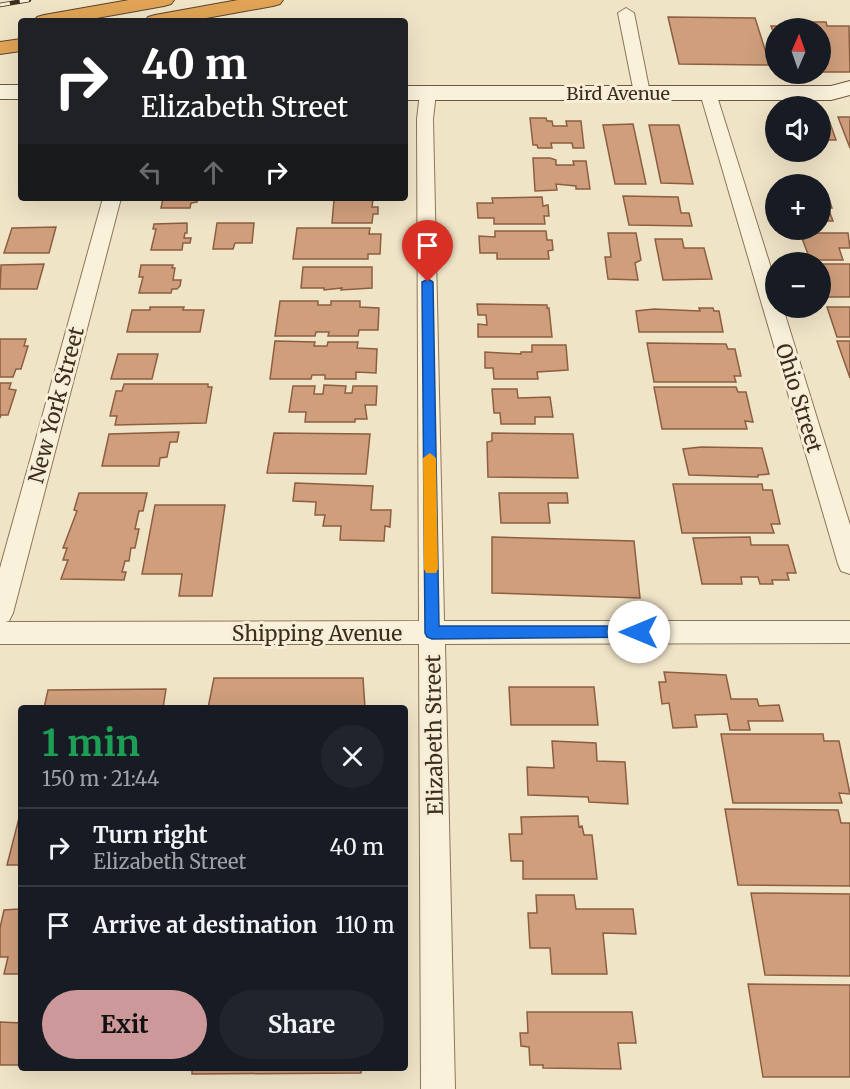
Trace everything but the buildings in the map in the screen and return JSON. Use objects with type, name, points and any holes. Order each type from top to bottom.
[{"type":"highway","points":[[61,18],[164,0]]},
{"type":"highway","points":[[172,18],[273,0]]},
{"type":"highway","points":[[0,28],[18,25]]},
{"type":"highway","points":[[0,48],[18,45]]},
{"type":"street","points":[[626,13],[642,93]]},
{"type":"street","points":[[0,92],[18,92]]},
{"type":"street","name":"Bird Avenue","points":[[417,93],[844,93]]},
{"type":"street","name":"Elizabeth Street","points":[[417,93],[425,119],[438,1089]]},
{"type":"street","name":"Ohio Street","points":[[708,93],[850,564]]},
{"type":"street","name":"New York Street","points":[[0,613],[111,201]]},
{"type":"street","name":"Shipping Avenue","points":[[0,633],[850,632]]},
{"type":"railway","points":[[0,5],[29,0]]},
{"type":"slow traffic","points":[[430,458],[431,569]]},
{"type":"route","points":[[428,282],[432,633],[639,632]]}]
